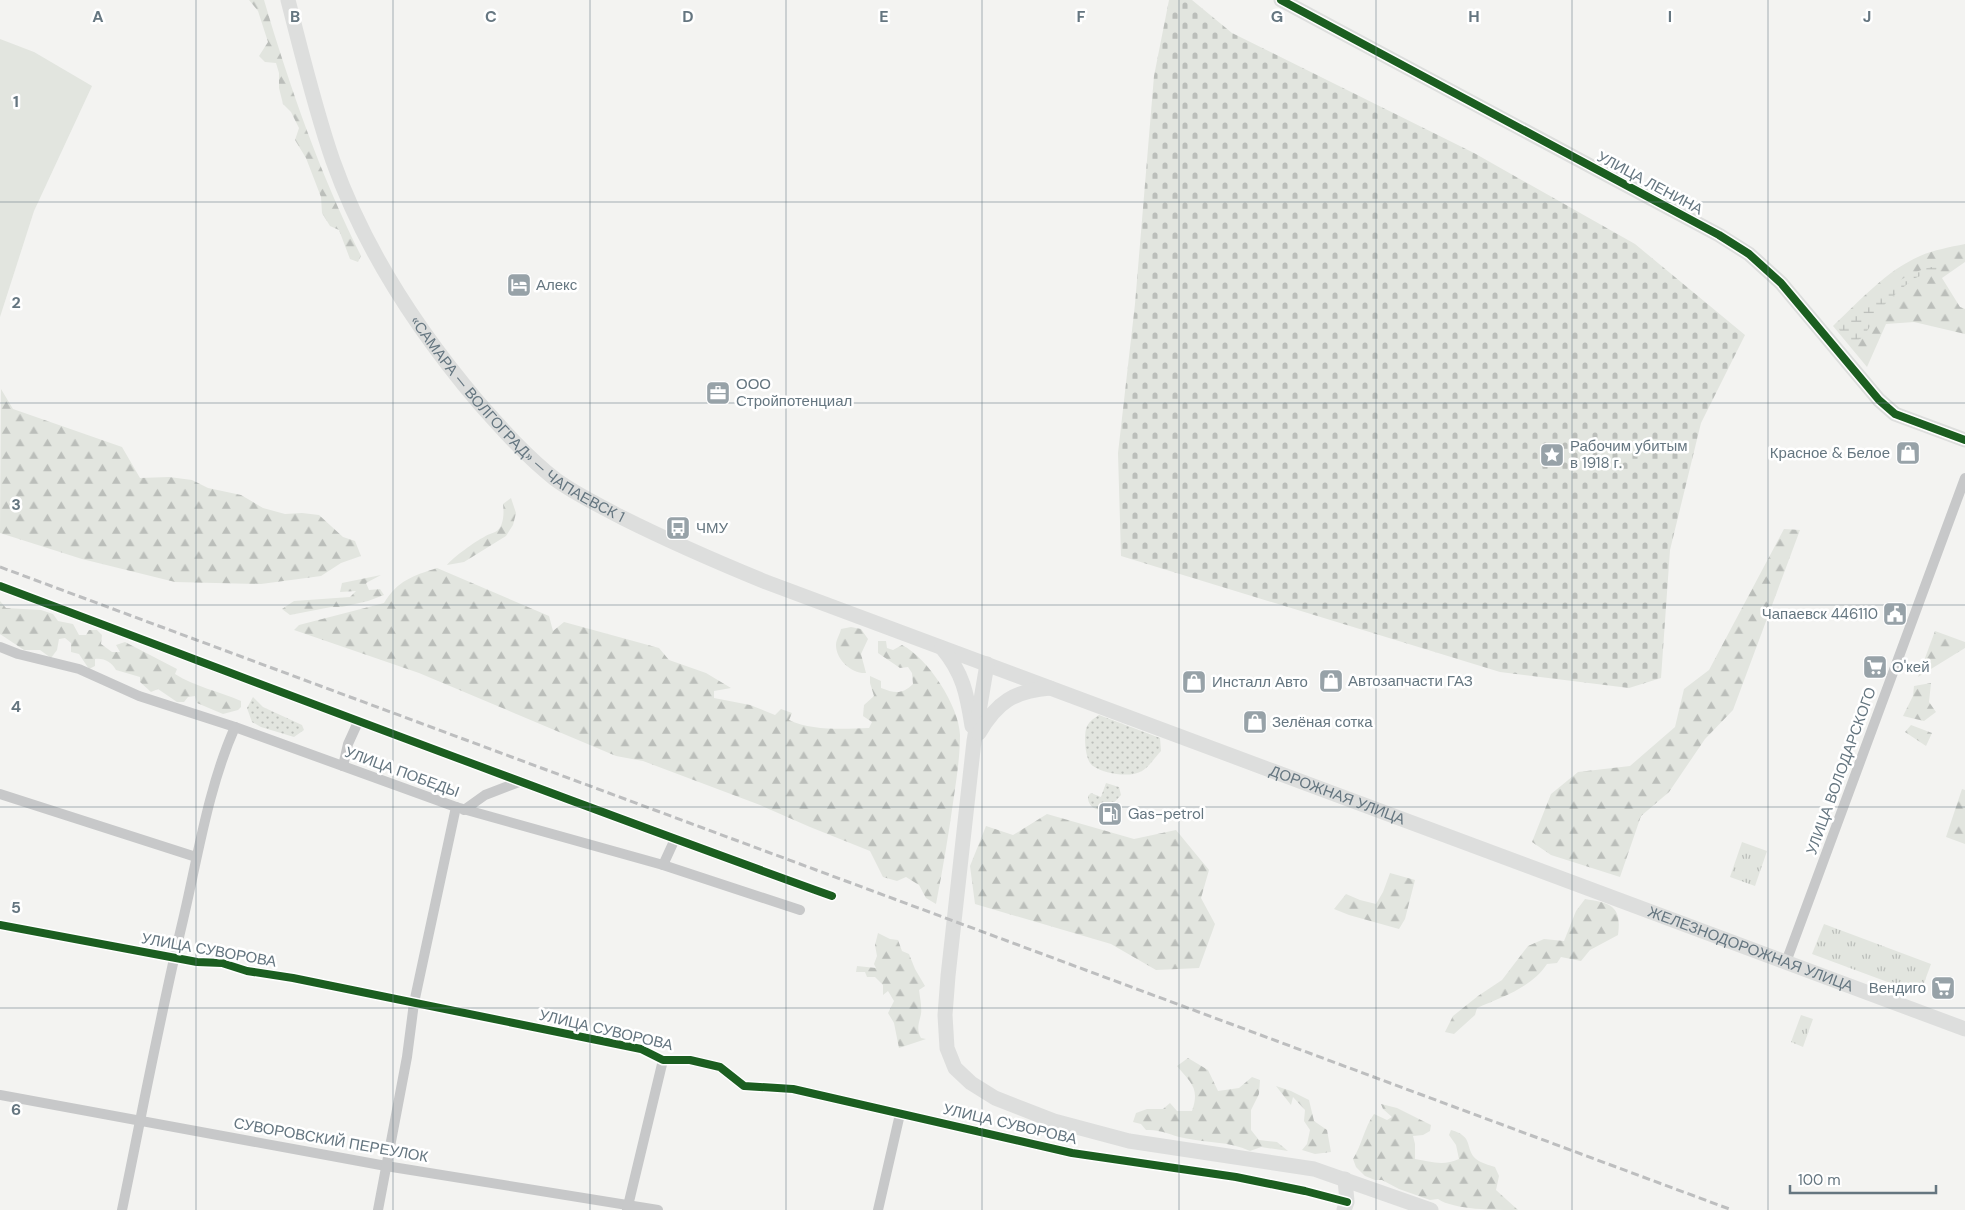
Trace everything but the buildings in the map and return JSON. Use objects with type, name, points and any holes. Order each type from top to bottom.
[{"type":"main road","name":"«САМАРА — ВОЛГОГРАД» — ЧАПАЕВСК 1","points":[[288,0],[308,78],[333,162],[350,203],[382,268],[409,312],[457,377],[527,455],[557,480],[586,498],[679,546],[766,582],[987,664]]},
{"type":"main road","name":"УЛИЦА ЛЕНИНА","points":[[1281,0],[1719,236],[1749,254],[1781,283],[1879,400],[1896,414],[1965,440]]},
{"type":"main road","points":[[942,647],[954,663],[962,679],[969,702],[974,741]]},
{"type":"main road","points":[[987,664],[974,741],[948,976],[945,1015],[947,1048],[955,1068],[971,1083],[995,1098],[1054,1121],[1129,1141],[1314,1169],[1431,1210]]},
{"type":"main road","name":"ДОРОЖНАЯ УЛИЦА","points":[[987,664],[1620,902]]},
{"type":"main road","points":[[974,741],[987,719],[1000,705],[1016,694],[1053,688]]},
{"type":"main road","name":"ЖЕЛЕЗНОДОРОЖНАЯ УЛИЦА","points":[[1620,902],[1965,1029]]},
{"type":"main road","points":[[1341,1178],[1345,1206]]},
{"type":"street","name":"УЛИЦА ВОЛОДАРСКОГО","points":[[1786,962],[1965,478]]},
{"type":"street","points":[[0,586],[518,782],[832,896]]},
{"type":"street","name":"УЛИЦА ПОБЕДЫ","points":[[0,647],[18,654],[79,669],[139,696],[236,727],[460,808],[663,865],[800,910]]},
{"type":"street","points":[[343,766],[348,744],[358,722]]},
{"type":"street","points":[[122,1210],[173,957],[196,857],[223,754],[236,727]]},
{"type":"street","points":[[378,1210],[414,1003],[460,808],[485,795],[518,782]]},
{"type":"street","points":[[0,794],[196,857]]},
{"type":"street","points":[[663,865],[674,840]]},
{"type":"street","name":"УЛИЦА СУВОРОВА","points":[[0,926],[197,962],[222,963],[247,971],[293,978],[641,1049],[664,1060],[690,1060],[720,1067],[744,1086],[794,1089],[1072,1153],[1236,1177],[1306,1191],[1345,1206]]},
{"type":"street","points":[[627,1208],[664,1060]]},
{"type":"street","name":"СУВОРОВСКИЙ ПЕРЕУЛОК","points":[[0,1096],[627,1208],[658,1210]]},
{"type":"street","points":[[878,1210],[900,1114]]},
{"type":"green space","points":[[249,0],[264,0],[284,66],[319,162],[361,256],[358,262],[350,259],[339,230],[330,226],[322,213],[321,197],[306,158],[295,140],[299,128],[291,112],[283,104],[276,63],[265,62],[259,56],[268,42],[258,11]]},
{"type":"green space","points":[[1169,0],[1192,0],[1232,33],[1474,153],[1635,244],[1745,335],[1701,423],[1670,550],[1661,678],[1629,688],[1500,672],[1121,556],[1118,453],[1135,304],[1154,76]]},
{"type":"green space","points":[[0,39],[34,52],[92,86],[34,211],[0,317]]},
{"type":"green space","points":[[1965,244],[1965,262],[1942,278],[1960,307],[1965,309],[1965,334],[1914,322],[1886,324],[1867,367],[1833,326],[1870,291],[1900,267],[1930,252]]},
{"type":"green space","points":[[1931,267],[1941,268],[1915,278],[1901,289],[1885,304],[1863,337],[1851,345],[1838,328],[1894,284]]},
{"type":"green space","points":[[1,389],[13,409],[122,447],[140,478],[169,477],[192,480],[208,488],[241,495],[263,508],[285,514],[319,515],[343,537],[355,541],[361,556],[341,563],[321,576],[261,584],[175,582],[82,559],[0,533]]},
{"type":"green space","points":[[511,498],[516,513],[513,525],[506,536],[464,562],[447,565],[470,546],[498,530],[502,521],[503,504]]},
{"type":"green space","points":[[1784,529],[1800,530],[1733,710],[1705,739],[1669,792],[1641,816],[1620,877],[1551,855],[1532,842],[1551,794],[1578,772],[1630,766],[1675,727],[1684,689],[1709,670]]},
{"type":"green space","points":[[437,568],[549,616],[553,631],[564,622],[659,648],[669,660],[706,673],[731,688],[714,691],[714,698],[750,705],[775,715],[781,709],[792,713],[789,720],[818,728],[869,728],[872,722],[863,716],[864,705],[874,696],[870,676],[881,681],[881,688],[894,692],[905,690],[913,684],[912,673],[908,667],[900,668],[878,653],[878,641],[886,641],[887,648],[893,650],[902,645],[912,651],[932,672],[948,697],[958,723],[960,735],[956,781],[936,904],[926,898],[919,885],[906,877],[897,881],[883,877],[870,851],[760,805],[643,761],[616,756],[419,673],[294,630],[299,625],[384,603],[395,589],[407,580]]},
{"type":"green space","points":[[381,575],[366,583],[369,590],[380,589],[384,595],[368,601],[290,615],[282,609],[294,601],[350,597],[356,591],[340,592],[342,583]]},
{"type":"green space","points":[[0,601],[6,608],[41,610],[53,614],[58,621],[73,624],[79,635],[86,635],[89,630],[97,630],[102,635],[101,644],[112,652],[120,652],[116,645],[125,642],[177,669],[175,674],[199,686],[241,701],[241,707],[238,710],[223,714],[197,703],[195,696],[188,697],[184,702],[177,702],[158,689],[151,692],[140,682],[140,677],[116,670],[110,663],[102,659],[95,659],[95,666],[89,669],[79,654],[71,652],[71,643],[65,638],[59,639],[57,650],[51,658],[40,650],[24,650],[0,634]]},
{"type":"green space","points":[[851,627],[861,629],[868,639],[861,654],[866,673],[850,669],[842,661],[837,651],[836,643],[841,629]]},
{"type":"green space","points":[[1935,631],[1965,642],[1965,648],[1918,677]]},
{"type":"green space","points":[[1931,683],[1929,702],[1936,712],[1924,721],[1903,716],[1913,696],[1914,686]]},
{"type":"green space","points":[[253,697],[263,707],[302,725],[304,730],[294,737],[261,727],[252,722],[247,708]]},
{"type":"green space","points":[[1099,715],[1160,738],[1161,751],[1147,767],[1137,773],[1125,775],[1098,769],[1088,759],[1085,738],[1088,724]]},
{"type":"green space","points":[[1911,725],[1932,733],[1926,746],[1905,732]]},
{"type":"green space","points":[[1106,783],[1119,787],[1121,795],[1105,809],[1094,808],[1089,803],[1088,796],[1091,793],[1101,797]]},
{"type":"green space","points":[[1962,789],[1965,790],[1965,844],[1946,837]]},
{"type":"green space","points":[[1047,814],[1134,839],[1176,830],[1209,870],[1201,898],[1215,924],[1199,968],[1156,970],[1111,944],[975,904],[970,866],[986,826],[1013,835]]},
{"type":"green space","points":[[1742,842],[1767,851],[1755,886],[1730,877]]},
{"type":"green space","points":[[1390,873],[1415,880],[1405,919],[1399,929],[1334,909],[1346,894],[1376,904]]},
{"type":"green space","points":[[1585,899],[1602,902],[1613,908],[1618,918],[1618,935],[1590,950],[1581,961],[1561,957],[1557,963],[1547,964],[1524,986],[1477,1008],[1475,1015],[1454,1034],[1445,1032],[1453,1016],[1502,980],[1528,946],[1544,939],[1564,941],[1576,911]]},
{"type":"green space","points":[[1824,924],[1931,964],[1920,994],[1812,954]]},
{"type":"green space","points":[[878,933],[890,939],[898,940],[902,951],[909,954],[925,986],[919,990],[921,1011],[918,1029],[921,1038],[926,1039],[899,1048],[894,1023],[888,1013],[894,1001],[888,991],[883,995],[883,985],[875,977],[867,977],[865,972],[856,972],[857,966],[876,968],[874,964],[877,956],[875,945]]},
{"type":"green space","points":[[1801,1015],[1813,1019],[1803,1047],[1791,1042]]},
{"type":"green space","points":[[1188,1058],[1208,1070],[1218,1091],[1239,1088],[1252,1077],[1260,1080],[1259,1094],[1251,1110],[1251,1130],[1259,1140],[1277,1142],[1288,1151],[1261,1147],[1250,1151],[1234,1145],[1192,1140],[1160,1131],[1146,1130],[1141,1124],[1133,1122],[1136,1113],[1147,1109],[1163,1109],[1170,1103],[1177,1111],[1192,1111],[1195,1097],[1193,1086],[1177,1066]]},
{"type":"green space","points":[[1276,1086],[1309,1100],[1314,1121],[1327,1130],[1331,1152],[1315,1154],[1302,1150],[1307,1144],[1310,1130],[1304,1121],[1305,1110],[1293,1097],[1291,1105]]},
{"type":"green space","points":[[1381,1104],[1397,1108],[1431,1125],[1430,1131],[1423,1135],[1413,1136],[1415,1159],[1443,1163],[1459,1159],[1456,1145],[1449,1135],[1451,1130],[1463,1136],[1472,1155],[1476,1159],[1495,1167],[1499,1176],[1496,1190],[1518,1210],[1475,1209],[1445,1203],[1438,1199],[1430,1200],[1399,1189],[1382,1180],[1375,1180],[1365,1176],[1356,1167],[1353,1159],[1374,1114],[1387,1120],[1392,1117],[1383,1109]]},
{"type":"railway","points":[[0,567],[1732,1210]]},
{"type":"cycle path","points":[[1281,0],[1719,235],[1749,254],[1781,283],[1879,400],[1895,414],[1965,440]]},
{"type":"cycle path","points":[[0,586],[832,896]]},
{"type":"cycle path","points":[[0,925],[197,962],[222,963],[247,971],[293,978],[641,1049],[663,1060],[690,1060],[720,1067],[744,1086],[793,1089],[1072,1153],[1236,1177],[1305,1191],[1347,1202]]},
{"type":"place","name":"Алекс","points":[[519,285]]},
{"type":"place","name":"ООО Стройпотенциал","points":[[718,393]]},
{"type":"place","name":"Красное & Белое","points":[[1908,453]]},
{"type":"place","name":"Рабочим убитым в 1918 г.","points":[[1552,455]]},
{"type":"place","name":"ЧМУ","points":[[678,528]]},
{"type":"place","name":"Чапаевск 446110","points":[[1895,614]]},
{"type":"place","name":"О'кей","points":[[1875,667]]},
{"type":"place","name":"Автозапчасти ГАЗ","points":[[1331,681]]},
{"type":"place","name":"Инсталл Авто","points":[[1194,682]]},
{"type":"place","name":"Зелёная сотка","points":[[1255,722]]},
{"type":"place","name":"Gas-petrol","points":[[1110,814]]},
{"type":"place","name":"Вендиго","points":[[1943,988]]}]
